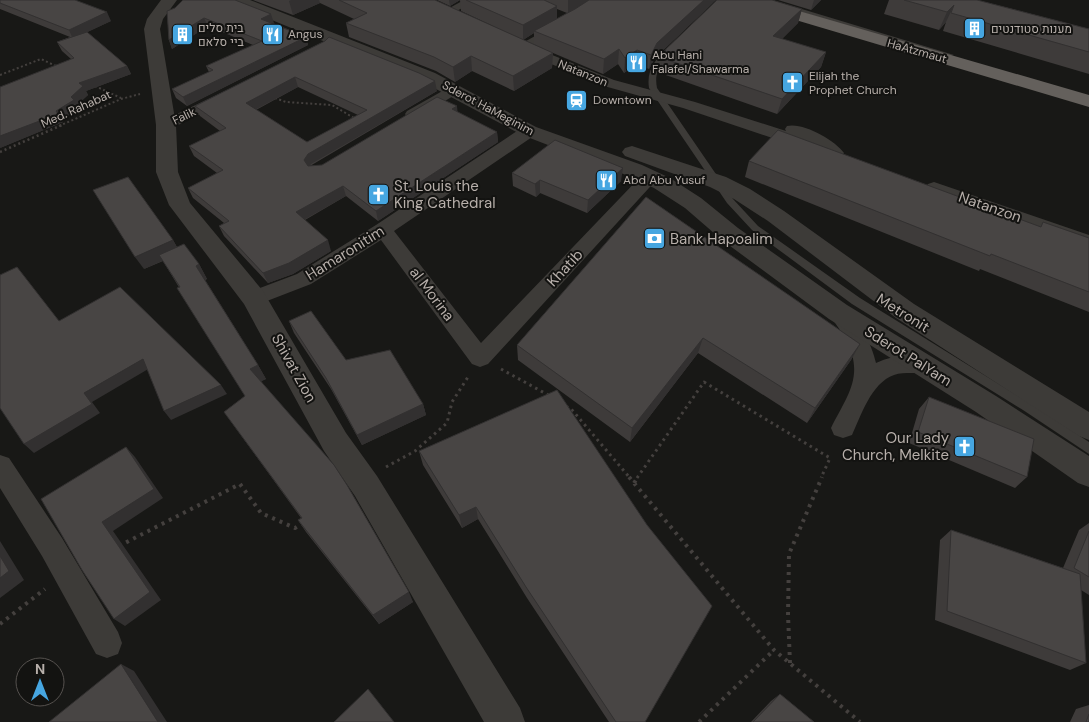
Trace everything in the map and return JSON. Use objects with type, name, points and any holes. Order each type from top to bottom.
[{"type":"highway","name":"HaAtzmaut","points":[[744,0],[1089,101]]},
{"type":"highway","name":"HaAtzmaut","points":[[795,0],[1089,84]]},
{"type":"street","name":"Shivat Zion","points":[[169,0],[155,19],[152,29],[166,125],[166,172],[180,205],[254,298],[335,442],[361,481],[506,722]]},
{"type":"street","name":"Sderot HaMeginim","points":[[236,0],[428,77],[529,130],[650,177],[693,204],[735,224]]},
{"type":"street","points":[[449,11],[472,0]]},
{"type":"street","points":[[431,4],[466,19]]},
{"type":"street","points":[[523,46],[561,25]]},
{"type":"street","name":"Sderot HaMeginim","points":[[322,35],[467,79],[550,124],[718,182],[742,194],[776,216]]},
{"type":"street","name":"Natanzon","points":[[506,38],[608,83],[658,96],[842,156]]},
{"type":"street","name":"Falik","points":[[166,125],[248,85]]},
{"type":"street","points":[[397,124],[453,90]]},
{"type":"street","name":"Hamaronitim","points":[[254,298],[304,280],[383,230],[529,130]]},
{"type":"street","name":"Khatib","points":[[480,358],[650,177]]},
{"type":"street","name":"Natanzon","points":[[914,181],[1089,242]]},
{"type":"street","points":[[735,224],[759,211],[776,216],[906,310],[1089,427]]},
{"type":"street","name":"Sderot PalYam","points":[[735,224],[838,312],[986,404],[1089,473]]},
{"type":"street","name":"al Morina","points":[[383,230],[480,358]]},
{"type":"street","points":[[838,312],[854,332],[862,348],[866,364],[865,384]]},
{"type":"street","points":[[843,428],[865,384],[882,368],[899,364],[921,365]]},
{"type":"street","points":[[0,466],[66,572],[106,643]]},
{"type":"lane","points":[[765,0],[1089,96]]},
{"type":"lane","points":[[658,96],[652,81],[654,67],[680,41]]},
{"type":"lane","name":"Metronit","points":[[658,96],[718,182],[735,224],[770,240],[856,301],[1027,407],[1089,449]]},
{"type":"path","points":[[0,75],[41,58],[64,71]]},
{"type":"path","points":[[88,83],[121,99]]},
{"type":"path","points":[[248,85],[286,102],[332,105],[356,119]]},
{"type":"path","name":"Med. Rahabat","points":[[0,152],[121,99],[162,88]]},
{"type":"path","points":[[361,481],[415,451],[447,422],[452,402],[480,358],[553,397]]},
{"type":"path","points":[[634,483],[704,382],[830,458],[789,554],[788,615],[790,664]]},
{"type":"path","points":[[561,401],[573,410],[774,650],[860,722]]},
{"type":"path","points":[[117,547],[240,484],[261,513],[295,528],[311,518]]},
{"type":"path","points":[[0,624],[66,572]]},
{"type":"path","points":[[699,722],[774,650]]},
{"type":"building","points":[[0,0],[75,0],[107,12],[69,30],[0,3]]},
{"type":"building","points":[[183,0],[235,0],[271,14],[261,19],[306,37],[183,97],[172,89],[213,70],[206,66],[262,41],[204,18],[169,40],[167,11],[175,8]]},
{"type":"building","points":[[339,0],[435,0],[553,53],[513,76],[471,56],[453,67],[434,57],[346,23],[367,13]]},
{"type":"building","points":[[466,0],[544,0],[557,6],[523,25]]},
{"type":"building","points":[[589,0],[704,0],[657,43],[651,55],[637,50],[625,58],[619,49],[604,59],[534,31]]},
{"type":"building","points":[[717,0],[772,0],[802,9],[773,36],[826,52],[782,99],[662,58],[666,49]]},
{"type":"building","points":[[904,0],[977,0],[1089,29],[1089,52],[951,13],[954,5],[947,12]]},
{"type":"building","points":[[87,32],[127,66],[79,83],[83,86],[71,97],[74,100],[56,111],[58,114],[0,136],[0,87],[74,58],[57,42]]},
{"type":"building","points":[[329,37],[435,81],[308,154],[304,160],[308,166],[322,165],[437,97],[457,106],[452,109],[497,132],[376,211],[343,186],[296,212],[328,240],[289,263],[263,273],[219,226],[229,221],[188,188],[223,170],[189,146],[226,128],[195,106],[325,41]],"holes":[[[295,77],[367,110],[307,142],[246,103]]]},
{"type":"building","points":[[778,130],[1041,227],[1043,222],[1089,238],[1089,292],[991,254],[990,256],[749,161]]},
{"type":"building","points":[[555,140],[623,168],[588,200],[540,180],[535,184],[512,173]]},
{"type":"building","points":[[128,177],[173,240],[135,257],[93,190]]},
{"type":"building","points":[[646,197],[860,344],[815,408],[703,338],[632,428],[517,345]]},
{"type":"building","points":[[184,244],[199,264],[196,266],[258,365],[250,369],[334,465],[409,592],[373,615],[298,520],[302,518],[224,412],[245,396],[177,288],[180,287],[159,255]]},
{"type":"building","points":[[17,267],[59,321],[120,287],[221,385],[164,411],[143,359],[84,393],[92,404],[24,444],[0,408],[0,275]]},
{"type":"building","points":[[311,311],[346,360],[390,350],[423,404],[357,435],[326,378],[289,321]]},
{"type":"building","points":[[557,390],[647,525],[712,606],[645,722],[616,722],[526,587],[476,507],[459,515],[419,451]]},
{"type":"building","points":[[929,397],[1034,439],[1027,477],[918,432]]},
{"type":"building","points":[[126,447],[154,489],[102,522],[150,592],[114,619],[82,570],[41,499]]},
{"type":"building","points":[[951,530],[1080,574],[1086,663],[947,611]]},
{"type":"building","points":[[1089,531],[1089,577],[1074,568]]},
{"type":"building","points":[[0,556],[9,571],[0,578]]},
{"type":"building","points":[[121,664],[158,722],[49,722]]},
{"type":"building","points":[[368,689],[394,722],[334,722]]},
{"type":"building","points":[[780,694],[814,722],[753,722]]},
{"type":"place","name":"מענות סטודנטים","points":[[975,29]]},
{"type":"place","name":"Angus","points":[[272,34]]},
{"type":"place","name":"בית סלים ביי סלאם","points":[[182,35]]},
{"type":"place","name":"Abu Hani Falafel/Shawarma","points":[[636,62]]},
{"type":"place","name":"Elijah the Prophet Church","points":[[793,83]]},
{"type":"place","name":"Downtown","points":[[577,100]]},
{"type":"place","name":"Abd Abu Yusuf","points":[[607,180]]},
{"type":"place","name":"St. Louis the King Cathedral","points":[[378,195]]},
{"type":"place","name":"Bank Hapoalim","points":[[654,239]]},
{"type":"place","name":"Our Lady Church, Melkite","points":[[965,447]]}]
